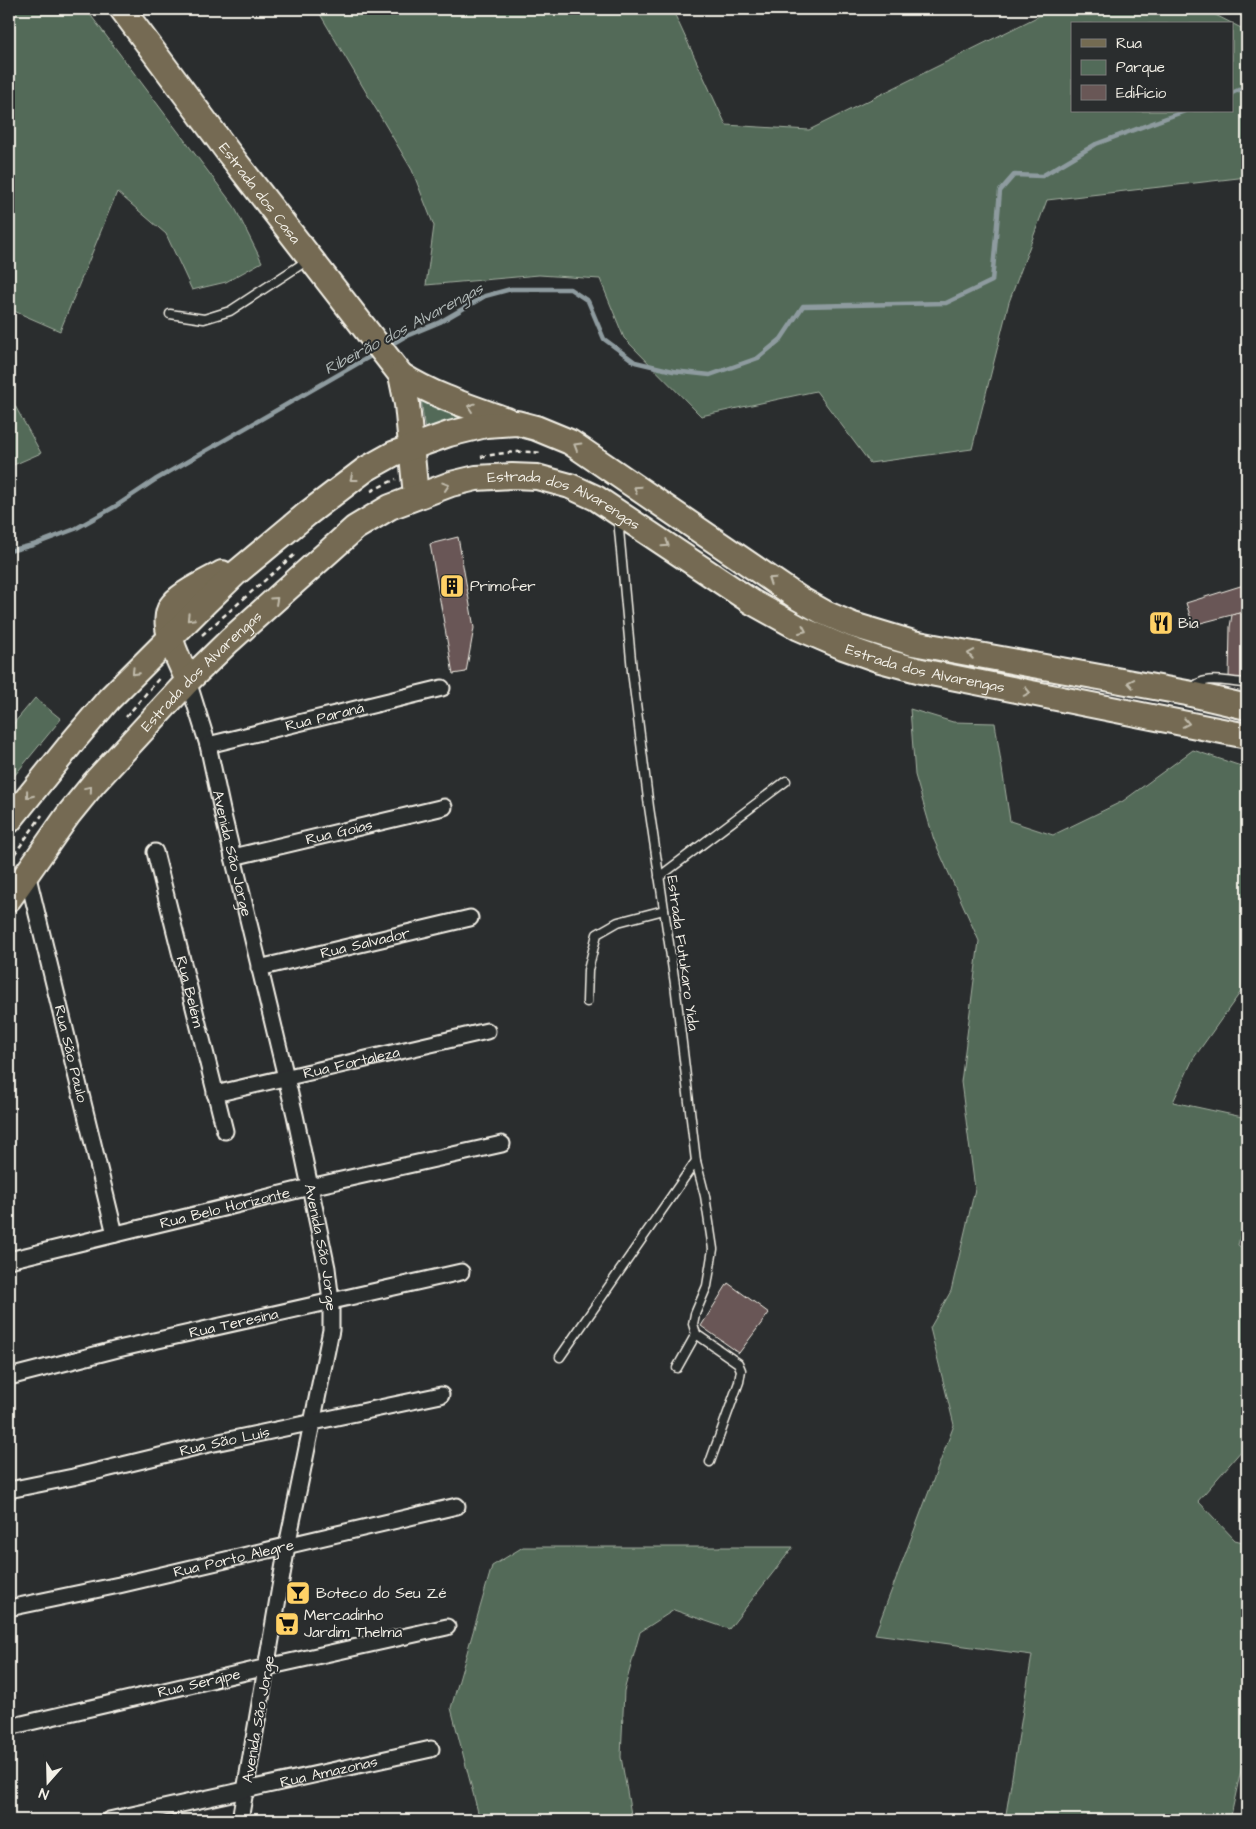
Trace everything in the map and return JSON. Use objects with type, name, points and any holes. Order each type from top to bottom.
[{"type":"main road","name":"Estrada dos Casa","points":[[122,9],[228,152],[396,368]]},
{"type":"main road","points":[[396,368],[407,404],[416,496]]},
{"type":"main road","points":[[396,368],[416,385],[444,398],[517,423]]},
{"type":"main road","points":[[380,461],[395,437],[407,404]]},
{"type":"main road","name":"Estrada dos Alvarengas","points":[[9,899],[18,867],[89,790],[156,683],[174,648],[206,602],[264,549],[343,486],[380,461],[449,434],[500,423],[517,423],[557,435],[581,448],[624,480],[793,595],[825,613],[853,624],[913,643],[1187,693],[1247,707]]},
{"type":"main road","name":"Estrada dos Alvarengas","points":[[9,821],[75,739],[156,683],[188,681],[275,599],[355,528],[390,507],[416,496],[476,478],[537,477],[576,489],[596,498],[772,614],[843,647],[880,660],[921,671],[1247,736]]},
{"type":"main road","points":[[174,648],[188,681]]},
{"type":"street","name":"Avenida São Jorge","points":[[188,681],[208,745],[286,1078],[327,1268],[331,1302],[331,1330],[287,1546],[240,1820]]},
{"type":"street","name":"Rua Paraná","points":[[208,745],[442,688]]},
{"type":"street","name":"Rua Goías","points":[[233,857],[444,807]]},
{"type":"street","name":"Rua Belém","points":[[155,852],[225,1131]]},
{"type":"street","name":"Rua São Paulo","points":[[18,867],[115,1234]]},
{"type":"street","name":"Rua Salvador","points":[[259,968],[470,918]]},
{"type":"street","name":"Rua Fortaleza","points":[[215,1094],[488,1031]]},
{"type":"street","name":"Rua Belo Horizonte","points":[[9,1260],[310,1187],[502,1144]]},
{"type":"street","name":"Rua Teresina","points":[[9,1378],[118,1350],[461,1272]]},
{"type":"street","name":"Rua São Luís","points":[[9,1490],[440,1395]]},
{"type":"street","name":"Rua Porto Alegre","points":[[9,1608],[119,1585],[457,1506]]},
{"type":"street","name":"Rua Sergipe","points":[[9,1728],[447,1627]]},
{"type":"street","name":"Rua Amazonas","points":[[109,1820],[431,1749]]},
{"type":"lane","points":[[170,314],[204,319],[230,311],[310,259]]},
{"type":"lane","name":"Estrada Futukaro Yida","points":[[618,512],[632,671],[675,984],[696,1161],[706,1196],[713,1249],[707,1286],[695,1314],[693,1324],[696,1334]]},
{"type":"lane","points":[[1187,693],[1196,683],[1212,679],[1247,683]]},
{"type":"lane","points":[[659,877],[786,781]]},
{"type":"lane","points":[[587,1002],[588,970],[597,934],[618,922],[664,910]]},
{"type":"lane","points":[[560,1357],[696,1161]]},
{"type":"lane","points":[[678,1368],[696,1334],[738,1363],[741,1370],[739,1382],[710,1462]]},
{"type":"path","points":[[479,457],[532,451],[547,453]]},
{"type":"path","points":[[369,492],[388,482],[414,473]]},
{"type":"path","points":[[121,723],[156,683],[174,648],[298,550]]},
{"type":"path","points":[[18,867],[45,811]]},
{"type":"green space","points":[[9,9],[86,9],[234,206],[262,262],[226,282],[192,290],[166,234],[117,192],[60,331],[14,311],[9,313]]},
{"type":"green space","points":[[317,9],[669,9],[675,15],[726,125],[809,130],[1053,9],[1204,9],[1229,22],[1071,22],[1071,112],[1234,112],[1234,24],[1247,31],[1247,177],[1047,200],[1009,302],[972,449],[870,463],[816,391],[701,416],[624,338],[600,279],[539,275],[426,285],[434,226],[412,170]]},
{"type":"green space","points":[[9,395],[41,453],[9,467]]},
{"type":"green space","points":[[421,397],[471,420],[425,433]]},
{"type":"green space","points":[[35,698],[61,719],[10,781],[9,729]]},
{"type":"green space","points":[[910,709],[953,722],[995,723],[1010,821],[1053,835],[1123,801],[1193,750],[1247,768],[1247,983],[1193,1059],[1173,1102],[1247,1118],[1247,1209],[1238,1245],[1247,1252],[1247,1451],[1242,1450],[1198,1501],[1235,1540],[1247,1543],[1247,1743],[1230,1820],[1005,1820],[1032,1655],[875,1634],[954,1425],[930,1328],[951,1291],[975,1189],[961,1082],[979,941],[934,840],[915,775]]},
{"type":"green space","points":[[523,1547],[793,1547],[729,1629],[674,1610],[640,1632],[624,1691],[621,1757],[632,1820],[480,1820],[451,1708],[492,1566]]},
{"type":"building","name":"Primofer","points":[[458,537],[474,628],[466,672],[453,674],[430,544]]},
{"type":"building","points":[[1247,584],[1247,611],[1193,625],[1186,603]]},
{"type":"building","points":[[1247,611],[1247,679],[1229,679],[1232,615]]},
{"type":"building","points":[[11,861],[18,866],[9,878],[9,865]]},
{"type":"building","points":[[728,1283],[769,1313],[739,1353],[701,1326]]},
{"type":"waterway","name":"Ribeirão dos Alvarengas","points":[[1234,92],[1247,86]]},
{"type":"waterway","name":"Ribeirão dos Alvarengas","points":[[387,347],[404,337],[440,322],[485,296],[511,289],[570,289],[588,301],[604,339],[635,362],[673,371],[710,375],[758,358],[781,339],[803,306],[946,303],[992,281],[1000,191],[1014,175],[1042,176],[1096,144],[1182,112]]},
{"type":"waterway","name":"Ribeirão dos Alvarengas","points":[[9,551],[33,545],[75,529],[116,506],[155,480],[376,353]]},
{"type":"place","name":"Primofer","points":[[452,586]]},
{"type":"place","name":"Bia","points":[[1161,623]]},
{"type":"place","name":"Boteco do Seu Zé","points":[[298,1593]]},
{"type":"place","name":"Mercadinho Jardim Thelma","points":[[287,1624]]}]
